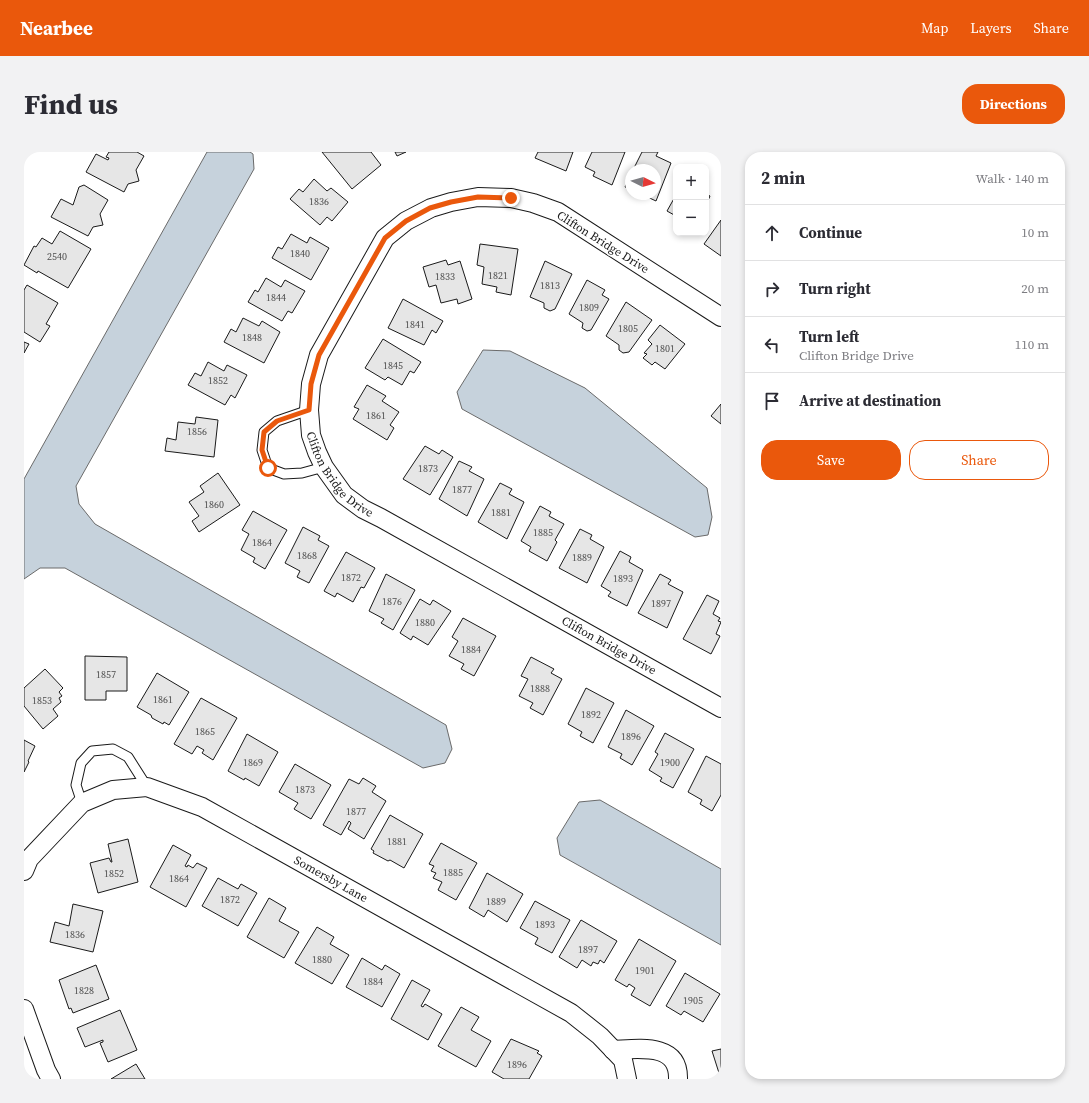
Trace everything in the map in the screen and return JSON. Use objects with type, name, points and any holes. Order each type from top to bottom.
[{"type":"street","name":"Clifton Bridge Drive","points":[[721,317],[558,212],[533,203],[511,198],[478,197],[451,202],[430,208],[406,221],[385,238],[319,355],[311,384],[309,410],[311,435],[317,452],[324,467],[344,495],[363,508],[721,708]]},
{"type":"street","name":"Somersby Lane","points":[[24,871],[29,859],[82,803],[113,790],[147,787],[202,807],[571,1013],[600,1036],[623,1060],[627,1079]]},
{"type":"street","points":[[24,1009],[46,1070],[51,1079]]},
{"type":"street","points":[[613,1050],[651,1049],[663,1052],[673,1059],[678,1073],[678,1079]]},
{"type":"lane","points":[[309,410],[277,421],[264,432],[262,450],[268,468],[284,474],[302,473],[324,467]]},
{"type":"lane","points":[[82,803],[76,785],[81,763],[92,751],[112,749],[128,757],[147,787]]},
{"type":"shaded area","points":[[207,152],[250,152],[253,154],[254,169],[76,486],[79,504],[95,524],[446,725],[452,749],[445,763],[423,768],[65,568],[40,568],[24,579],[24,479]]},
{"type":"shaded area","points":[[483,350],[510,351],[585,388],[707,488],[712,517],[708,535],[695,537],[462,409],[457,392]]},
{"type":"shaded area","points":[[600,800],[721,869],[721,945],[560,855],[557,838],[579,802]]},
{"type":"building","points":[[109,152],[137,152],[144,156],[136,170],[139,181],[128,184],[124,192],[86,172],[96,154],[108,160],[109,158],[106,157]]},
{"type":"building","points":[[322,152],[371,152],[381,165],[352,189]]},
{"type":"building","points":[[395,152],[406,152],[397,156]]},
{"type":"building","points":[[538,152],[573,152],[566,171],[535,158]]},
{"type":"building","points":[[592,152],[625,152],[612,185],[593,176],[595,172],[585,167]]},
{"type":"building","points":[[642,152],[658,152],[656,156],[671,163],[661,188],[661,164],[636,164]]},
{"type":"building","points":[[314,179],[327,191],[331,188],[348,202],[332,221],[327,217],[320,225],[290,199],[299,189],[303,192]]},
{"type":"building","points":[[84,185],[108,200],[100,214],[103,225],[93,227],[88,236],[51,217],[61,199],[73,205],[79,187]]},
{"type":"building","points":[[673,200],[673,214],[667,211]]},
{"type":"building","points":[[721,220],[721,256],[704,244]]},
{"type":"building","points":[[60,231],[91,249],[68,288],[24,265],[34,246],[36,247],[42,238],[52,244]]},
{"type":"building","points":[[291,234],[307,243],[310,237],[329,248],[311,280],[272,258],[278,247],[282,249]]},
{"type":"building","points":[[480,244],[518,249],[511,295],[496,292],[497,287],[482,284],[484,267],[477,265]]},
{"type":"building","points":[[446,260],[448,265],[460,261],[472,299],[458,304],[457,299],[441,303],[436,285],[429,287],[423,267]]},
{"type":"building","points":[[545,261],[572,274],[555,309],[550,311],[544,308],[544,303],[530,297]]},
{"type":"building","points":[[266,278],[281,287],[285,280],[305,291],[292,313],[288,311],[282,321],[248,302],[255,290],[258,292]]},
{"type":"building","points":[[587,280],[605,290],[602,295],[609,299],[591,330],[587,331],[582,328],[583,323],[569,314]]},
{"type":"building","points":[[27,285],[58,303],[46,324],[50,326],[40,342],[24,332],[24,290]]},
{"type":"building","points":[[403,299],[443,321],[436,333],[432,330],[424,345],[388,328]]},
{"type":"building","points":[[626,302],[652,320],[629,352],[623,353],[619,350],[619,345],[606,336]]},
{"type":"building","points":[[243,318],[259,326],[262,321],[280,332],[264,363],[224,342],[231,329],[236,332]]},
{"type":"building","points":[[660,325],[685,344],[665,369],[655,362],[652,365],[643,358],[647,354],[644,353],[652,344],[648,340]]},
{"type":"building","points":[[383,339],[421,362],[414,373],[410,371],[402,385],[388,377],[385,380],[365,368]]},
{"type":"building","points":[[24,342],[29,344],[24,353]]},
{"type":"building","points":[[208,362],[224,371],[227,365],[247,375],[235,398],[231,395],[225,405],[188,385],[195,373],[201,376]]},
{"type":"building","points":[[367,385],[386,396],[382,401],[399,412],[390,425],[394,428],[387,440],[353,419],[359,409],[354,407]]},
{"type":"building","points":[[721,404],[721,424],[711,416]]},
{"type":"building","points":[[196,417],[218,420],[214,457],[165,451],[167,438],[176,440],[178,422],[195,424]]},
{"type":"building","points":[[425,446],[439,454],[442,450],[453,457],[430,495],[403,479]]},
{"type":"building","points":[[459,461],[472,467],[469,471],[484,479],[467,516],[439,499]]},
{"type":"building","points":[[218,473],[240,505],[199,532],[192,521],[199,516],[189,502],[204,492],[200,486]]},
{"type":"building","points":[[500,483],[512,489],[509,494],[524,502],[507,539],[478,522]]},
{"type":"building","points":[[540,506],[551,512],[549,516],[564,524],[555,540],[557,542],[547,561],[529,551],[531,547],[521,541]]},
{"type":"building","points":[[253,511],[287,530],[265,569],[253,562],[255,558],[241,550],[249,534],[242,530]]},
{"type":"building","points":[[303,527],[320,536],[318,540],[329,546],[309,583],[297,577],[300,571],[285,563]]},
{"type":"building","points":[[580,529],[592,535],[590,539],[604,547],[587,583],[559,568]]},
{"type":"building","points":[[620,551],[631,557],[629,562],[643,570],[627,606],[608,596],[611,592],[601,586]]},
{"type":"building","points":[[346,552],[375,568],[364,588],[361,587],[353,602],[337,593],[335,597],[324,591]]},
{"type":"building","points":[[386,574],[415,590],[393,630],[381,623],[384,619],[369,611]]},
{"type":"building","points":[[660,574],[671,580],[668,584],[683,592],[667,628],[638,613]]},
{"type":"building","points":[[707,595],[719,601],[713,614],[720,618],[718,621],[721,622],[716,634],[720,636],[711,654],[683,639]]},
{"type":"building","points":[[420,599],[430,605],[433,600],[451,611],[428,645],[413,636],[411,640],[400,633]]},
{"type":"building","points":[[463,618],[496,636],[474,676],[461,669],[464,664],[449,656],[458,641],[452,637]]},
{"type":"building","points":[[85,656],[127,657],[127,691],[106,691],[106,700],[85,700]]},
{"type":"building","points":[[531,657],[554,669],[551,673],[562,679],[543,715],[530,708],[533,703],[519,696],[528,679],[521,676]]},
{"type":"building","points":[[45,669],[63,688],[59,692],[62,696],[59,698],[61,702],[53,709],[58,716],[43,729],[24,706],[24,688]]},
{"type":"building","points":[[157,673],[189,692],[169,725],[164,722],[163,724],[152,718],[151,715],[137,707]]},
{"type":"building","points":[[586,688],[614,703],[593,743],[580,736],[582,732],[568,724]]},
{"type":"building","points":[[201,698],[237,718],[213,760],[202,753],[204,750],[197,746],[192,754],[174,744]]},
{"type":"building","points":[[626,710],[654,726],[632,765],[620,758],[622,754],[608,747]]},
{"type":"building","points":[[665,733],[694,749],[673,788],[660,781],[662,778],[649,770],[658,754],[655,752]]},
{"type":"building","points":[[247,734],[278,752],[259,786],[228,771]]},
{"type":"building","points":[[24,740],[35,746],[24,772]]},
{"type":"building","points":[[706,756],[721,764],[721,795],[712,811],[700,804],[702,800],[688,792]]},
{"type":"building","points":[[295,764],[331,785],[311,819],[294,809],[298,803],[279,792]]},
{"type":"building","points":[[363,778],[376,786],[372,792],[386,801],[364,839],[348,829],[351,823],[349,821],[341,835],[323,825],[349,779],[359,784]]},
{"type":"building","points":[[390,815],[423,834],[404,868],[373,853],[374,851],[371,849]]},
{"type":"building","points":[[128,839],[138,882],[98,893],[90,863],[109,858],[112,862],[108,844]]},
{"type":"building","points":[[441,843],[477,863],[456,900],[438,890],[442,882],[433,878],[436,873],[431,871],[434,866],[429,864]]},
{"type":"building","points":[[173,845],[191,855],[185,866],[187,867],[188,865],[193,868],[197,863],[207,868],[186,907],[150,887]]},
{"type":"building","points":[[487,873],[523,894],[507,922],[488,910],[484,917],[469,908]]},
{"type":"building","points":[[218,878],[238,889],[241,884],[257,893],[238,926],[202,906]]},
{"type":"building","points":[[269,898],[286,908],[279,921],[299,932],[284,958],[247,937]]},
{"type":"building","points":[[535,901],[570,920],[552,953],[535,944],[538,938],[520,928]]},
{"type":"building","points":[[73,904],[103,911],[93,952],[50,942],[55,922],[69,926]]},
{"type":"building","points":[[581,920],[617,941],[604,963],[600,960],[598,964],[593,962],[591,966],[582,960],[577,968],[559,957]]},
{"type":"building","points":[[317,927],[334,937],[330,944],[349,955],[332,984],[295,963]]},
{"type":"building","points":[[639,939],[676,961],[650,1006],[631,995],[635,988],[629,984],[627,987],[615,980]]},
{"type":"building","points":[[362,958],[382,970],[385,965],[400,974],[382,1007],[346,987]]},
{"type":"building","points":[[96,965],[109,999],[73,1013],[71,1008],[69,1009],[59,980]]},
{"type":"building","points":[[685,973],[720,994],[703,1022],[684,1011],[681,1015],[666,1006]]},
{"type":"building","points":[[412,980],[430,990],[421,1006],[423,1007],[425,1004],[442,1014],[428,1040],[391,1019]]},
{"type":"building","points":[[461,1007],[479,1017],[471,1030],[491,1041],[476,1067],[438,1046]]},
{"type":"building","points":[[120,1010],[137,1050],[108,1062],[100,1043],[103,1042],[103,1040],[85,1047],[77,1028]]},
{"type":"building","points":[[511,1039],[539,1051],[537,1053],[542,1056],[529,1079],[504,1079],[492,1072]]},
{"type":"building","points":[[721,1049],[721,1072],[719,1073],[712,1051]]},
{"type":"building","points":[[136,1064],[145,1079],[111,1079]]},
{"type":"route","points":[[268,468],[262,450],[264,432],[277,421],[309,410],[311,384],[319,355],[385,238],[406,221],[430,208],[478,197],[511,198]]}]
